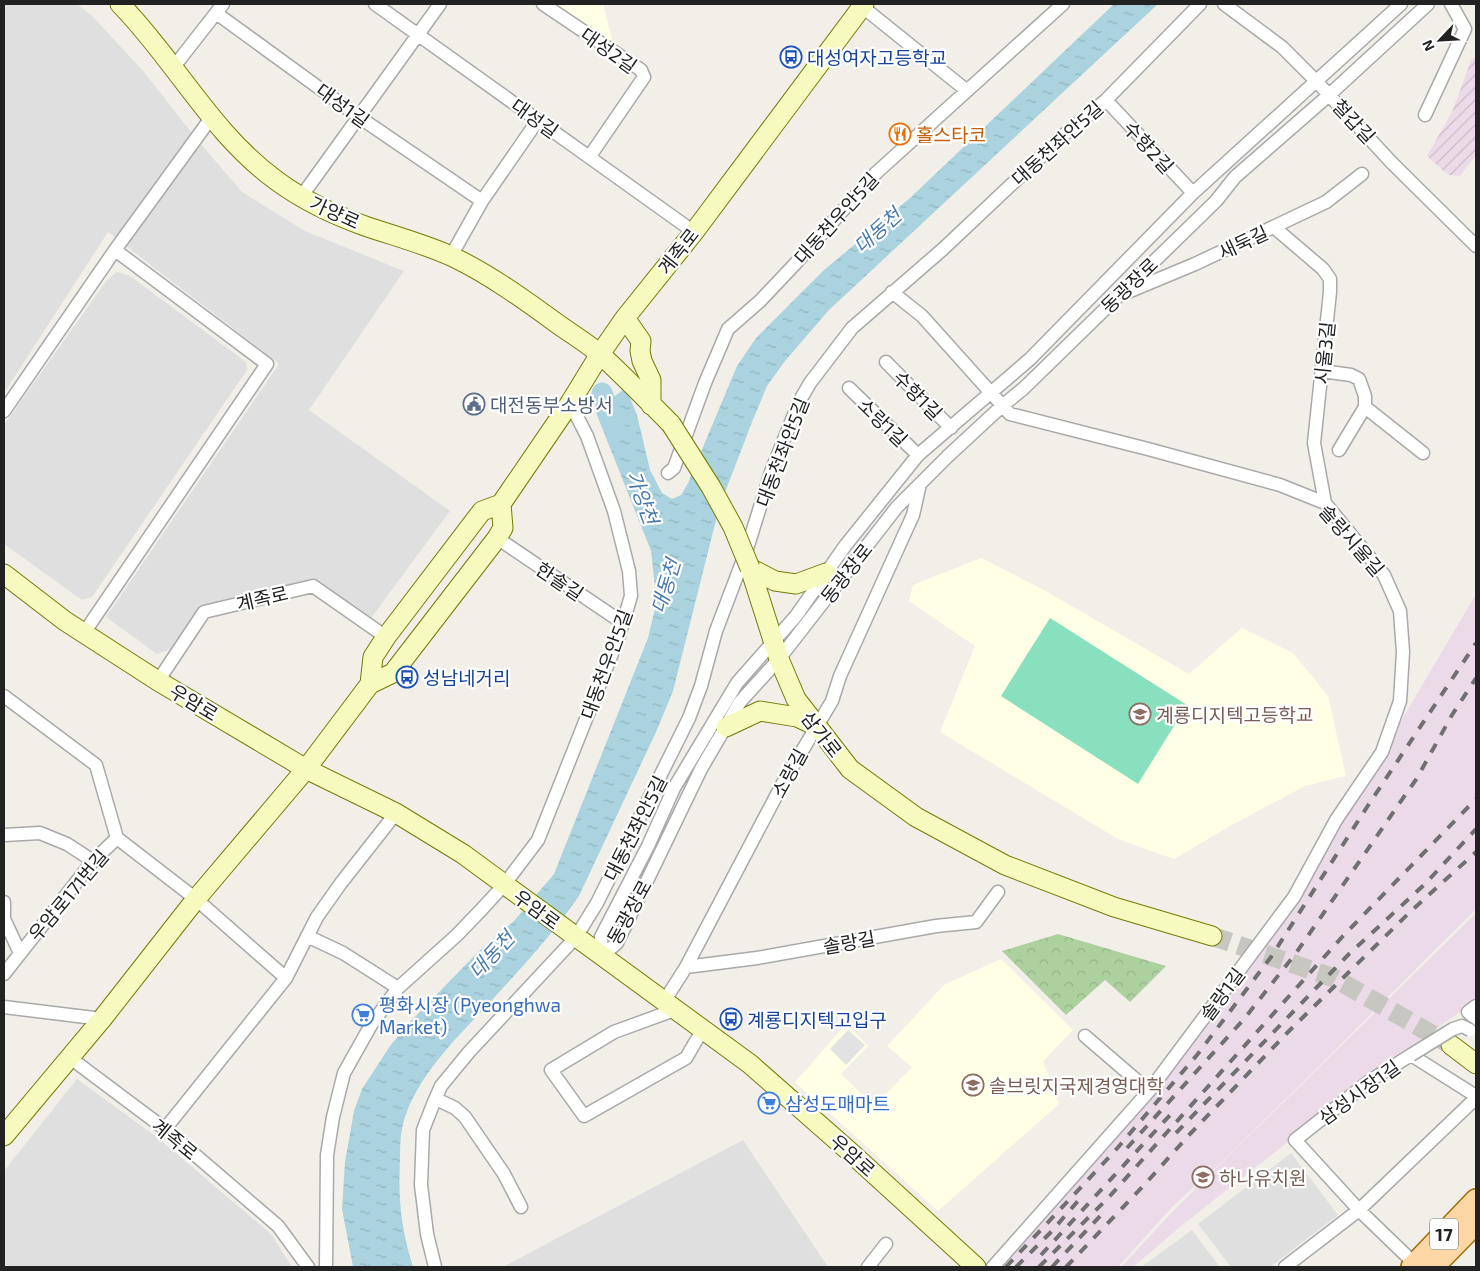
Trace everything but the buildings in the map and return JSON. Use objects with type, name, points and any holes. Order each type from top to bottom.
[{"type":"main road","name":"가양로","points":[[120,4],[139,23],[211,118],[249,157],[276,180],[301,197],[362,225],[451,256],[479,270],[515,292],[600,354]]},
{"type":"main road","name":"계족로","points":[[370,684],[373,657],[386,637],[482,511],[500,504],[570,403],[625,318],[694,232],[862,5]]},
{"type":"main road","points":[[625,318],[641,341],[642,361],[645,371],[651,380],[651,405]]},
{"type":"main road","name":"삼가로","points":[[600,354],[671,424],[711,487],[729,519],[750,568],[777,651],[796,700],[850,769],[916,817],[1005,865],[1114,907],[1212,936]]},
{"type":"main road","points":[[4,1136],[69,1056],[102,1019],[196,899],[306,769],[370,684],[393,673],[497,538],[503,528],[500,504]]},
{"type":"main road","points":[[750,568],[775,581],[796,584],[826,573]]},
{"type":"main road","name":"우암로","points":[[4,574],[65,621],[158,681],[306,769],[396,813],[463,854],[750,1064],[976,1267]]},
{"type":"main road","points":[[726,726],[760,711],[797,717],[816,726]]},
{"type":"main road","points":[[1451,1045],[1476,1064]]},
{"type":"main road","name":"17","points":[[1420,1266],[1476,1200]]},
{"type":"main road","name":"17","points":[[1420,1266],[1476,1223]]},
{"type":"street","name":"대성길","points":[[375,4],[694,232]]},
{"type":"street","points":[[301,197],[440,4]]},
{"type":"street","name":"대성2길","points":[[542,4],[641,70],[644,76],[590,156]]},
{"type":"street","name":"대동천우안5길","points":[[668,473],[674,468],[705,383],[728,329],[760,301],[795,264],[876,172],[1063,4]]},
{"type":"street","name":"대동천좌안5길","points":[[434,1267],[427,1234],[421,1185],[423,1130],[436,1099],[442,1086],[469,1052],[576,937],[597,903],[689,718],[701,686],[716,630],[746,552],[771,472],[798,402],[846,335],[892,292],[943,249],[1065,134],[1106,100],[1200,4]]},
{"type":"street","name":"철갑길","points":[[1224,4],[1282,48],[1317,82],[1392,163],[1476,246]]},
{"type":"street","name":"동광장로","points":[[602,956],[601,937],[648,846],[674,788],[737,683],[777,651],[796,616],[845,546],[918,455],[1030,359],[1193,193],[1401,4]]},
{"type":"street","name":"동광장로","points":[[602,956],[617,943],[702,769],[740,702],[777,651],[897,507],[1002,406],[1024,388],[1216,201],[1235,177],[1329,95],[1428,4]]},
{"type":"street","points":[[1425,116],[1465,29],[1451,4]]},
{"type":"street","points":[[862,5],[966,90]]},
{"type":"street","points":[[174,68],[219,8]]},
{"type":"street","name":"대성1길","points":[[219,8],[359,117],[482,200]]},
{"type":"street","name":"수향2길","points":[[1106,100],[1193,193]]},
{"type":"street","points":[[4,411],[115,250],[211,118]]},
{"type":"street","points":[[451,256],[482,200],[538,120]]},
{"type":"street","name":"새둑길","points":[[1116,297],[1274,228],[1326,202],[1362,174]]},
{"type":"street","name":"시울3길","points":[[1274,228],[1323,269],[1330,279],[1314,443],[1325,503]]},
{"type":"street","points":[[84,634],[267,364],[115,250]]},
{"type":"street","name":"솔랑시울길","points":[[892,292],[922,316],[1010,414],[1148,448],[1280,485],[1325,503],[1384,576],[1400,611],[1402,652],[1400,701],[1382,752],[1336,820],[1294,896]]},
{"type":"street","name":"수향1길","points":[[886,362],[951,428]]},
{"type":"street","points":[[1322,371],[1351,375],[1359,379],[1365,396],[1365,406],[1339,450]]},
{"type":"street","name":"소랑1길","points":[[849,388],[918,455]]},
{"type":"street","name":"대동천우안5길","points":[[326,1267],[327,1155],[333,1117],[344,1073],[371,1025],[398,988],[457,935],[504,885],[538,840],[623,623],[631,596],[630,571],[614,511],[587,436],[570,403]]},
{"type":"street","points":[[1365,406],[1423,453]]},
{"type":"street","name":"소랑길","points":[[671,1005],[686,967],[784,781],[832,700],[840,676],[913,515],[920,484]]},
{"type":"street","name":"한솔길","points":[[497,538],[623,623]]},
{"type":"street","name":"계족로","points":[[158,681],[204,612],[314,586],[386,637]]},
{"type":"street","points":[[4,698],[96,765],[117,838],[196,899],[286,978]]},
{"type":"street","points":[[165,1130],[286,978],[317,918],[340,883],[396,813]]},
{"type":"street","points":[[4,835],[40,833],[67,844],[93,861]]},
{"type":"street","name":"우암로171번길","points":[[4,974],[93,861],[117,838]]},
{"type":"street","name":"솔랑길","points":[[686,967],[758,958],[936,926],[976,922],[998,892]]},
{"type":"street","name":"솔랑1길","points":[[997,1262],[1149,1091],[1294,896]]},
{"type":"street","name":"우암로171번길","points":[[4,902],[4,919],[20,953]]},
{"type":"street","points":[[307,936],[344,953],[398,988]]},
{"type":"street","points":[[671,1005],[614,1032],[551,1070],[584,1116],[686,1058],[703,1029]]},
{"type":"street","points":[[1474,1028],[1468,1012],[1476,1006]]},
{"type":"street","points":[[4,1007],[102,1019]]},
{"type":"street","points":[[1411,1055],[1453,1029],[1462,1026],[1474,1028]]},
{"type":"street","points":[[1085,1036],[1149,1091]]},
{"type":"street","name":"삼성시장1길","points":[[1359,1210],[1295,1140],[1371,1080],[1411,1055],[1476,1097]]},
{"type":"street","name":"계족로","points":[[69,1056],[165,1130],[278,1226],[308,1267]]},
{"type":"street","points":[[1285,1267],[1359,1210],[1476,1097]]},
{"type":"street","points":[[436,1099],[455,1108],[466,1117],[504,1174],[521,1206]]},
{"type":"street","points":[[1359,1210],[1420,1266]]},
{"type":"street","points":[[868,1267],[886,1244]]},
{"type":"shaded area","points":[[4,4],[77,4],[92,16],[144,72],[195,137],[242,192],[305,231],[404,271],[309,410],[450,511],[368,622],[313,578],[202,606],[173,648],[157,654],[106,617],[279,364],[108,232],[4,393]]},
{"type":"shaded area","points":[[558,4],[603,4],[613,43],[558,7]]},
{"type":"shaded area","points":[[1472,58],[1476,58],[1476,155],[1460,176],[1448,175],[1427,156],[1452,112]]},
{"type":"shaded area","points":[[117,272],[130,276],[246,362],[247,370],[92,597],[82,600],[4,544],[4,425],[107,280]]},
{"type":"shaded area","name":"계룡디지텍고등학교","points":[[981,558],[1042,589],[1189,674],[1242,628],[1293,653],[1328,696],[1346,776],[1305,786],[1230,826],[1174,859],[1118,839],[940,732],[975,646],[909,601],[913,585]]},
{"type":"shaded area","points":[[1476,594],[1476,909],[1222,1162],[1173,1206],[1118,1267],[1017,1267],[1006,1257],[1287,914]]},
{"type":"shaded area","points":[[1476,913],[1476,1001],[1372,1073],[1312,1123],[1186,1222],[1133,1267],[1121,1267],[1177,1207]]},
{"type":"shaded area","name":"솔브릿지국제경영대학","points":[[1001,959],[1073,1030],[1043,1061],[1059,1104],[938,1211],[795,1082],[846,1024],[868,1046],[841,1074],[874,1106],[912,1067],[887,1046],[944,985]]},
{"type":"shaded area","points":[[848,1030],[865,1045],[846,1065],[830,1049]]},
{"type":"shaded area","points":[[77,1079],[158,1138],[271,1234],[292,1267],[4,1267],[4,1171]]},
{"type":"shaded area","points":[[743,1140],[828,1267],[503,1267]]},
{"type":"shaded area","points":[[1291,1153],[1338,1215],[1270,1267],[1231,1267],[1198,1224]]},
{"type":"shaded area","points":[[1192,1230],[1220,1267],[1141,1267]]},
{"type":"green space","points":[[1050,618],[1187,705],[1138,784],[1001,696]]},
{"type":"green space","points":[[1058,934],[1166,966],[1130,1002],[1105,980],[1066,1015],[1002,951]]},
{"type":"water","name":"대동천","points":[[1114,4],[1158,4],[829,310],[785,361],[767,386],[719,508],[673,691],[656,732],[579,896],[537,950],[438,1059],[426,1076],[407,1111],[400,1147],[401,1214],[413,1267],[353,1267],[342,1209],[345,1162],[354,1111],[362,1089],[390,1046],[410,1022],[479,951],[514,921],[554,874],[648,638],[655,609],[655,587],[651,551],[595,410],[626,388],[637,415],[650,470],[662,493],[672,499],[681,495],[688,483],[737,366],[756,338],[823,271],[910,198]]},
{"type":"waterway","name":"가양천","points":[[602,393],[615,428]]},
{"type":"tunnel","points":[[1212,936],[1334,978],[1451,1045]]},
{"type":"railway","points":[[1006,1267],[1114,1152],[1197,1055],[1271,957],[1367,807],[1476,643]]},
{"type":"railway","points":[[1127,1148],[1244,1019],[1296,953],[1417,778],[1452,715],[1476,678]]},
{"type":"railway","points":[[1039,1267],[1109,1197],[1343,936],[1476,799]]},
{"type":"railway","points":[[1176,1133],[1349,954],[1425,884],[1476,829]]},
{"type":"railway","points":[[1066,1267],[1289,1031],[1410,912],[1476,852]]},
{"type":"railway","points":[[1041,1255],[1171,1114]]},
{"type":"railway","points":[[1016,1267],[1051,1232],[1084,1194]]},
{"type":"railway","points":[[1052,1267],[1103,1213]]},
{"type":"place","name":"대성여자고등학교","points":[[791,57]]},
{"type":"place","name":"홀스타코","points":[[900,134]]},
{"type":"place","name":"대전동부소방서","points":[[474,404]]},
{"type":"place","name":"성남네거리","points":[[407,677]]},
{"type":"place","name":"계룡디지텍고등학교","points":[[1140,714]]},
{"type":"place","name":"평화시장 (Pyeonghwa Market)","points":[[363,1015]]},
{"type":"place","name":"계룡디지텍고입구","points":[[731,1019]]},
{"type":"place","name":"솔브릿지국제경영대학","points":[[973,1085]]},
{"type":"place","name":"삼성도매마트","points":[[769,1103]]},
{"type":"place","name":"하나유치원","points":[[1203,1177]]}]
